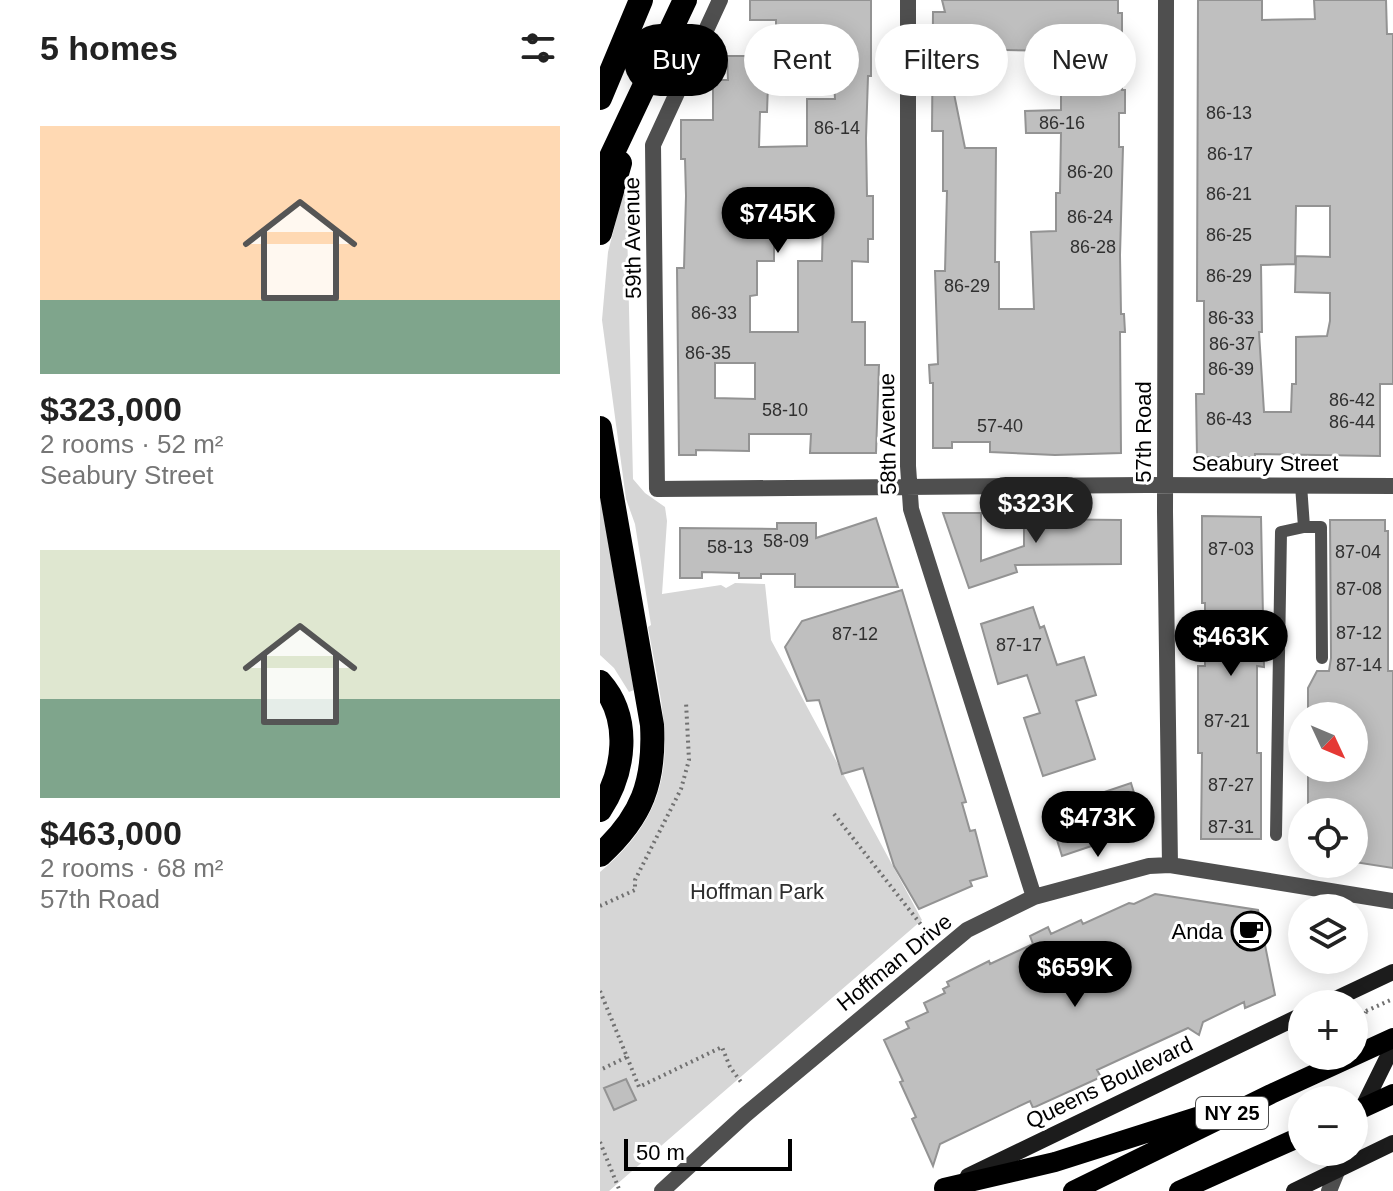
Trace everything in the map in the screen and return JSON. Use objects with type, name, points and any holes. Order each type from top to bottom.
[{"type":"highway","points":[[600,98],[641,0]]},
{"type":"highway","points":[[674,24],[685,0]]},
{"type":"highway","points":[[600,180],[641,96]]},
{"type":"highway","points":[[600,233],[618,168],[644,96]]},
{"type":"highway","points":[[600,428],[654,747],[649,784],[643,800],[622,834],[600,855]]},
{"type":"highway","points":[[600,682],[614,704],[622,743],[617,782],[600,810]]},
{"type":"main road","name":"NY 25","points":[[1073,1191],[1393,1038]]},
{"type":"main road","points":[[940,1190],[1055,1162],[1271,1094]]},
{"type":"main road","points":[[1368,1109],[1393,1094]]},
{"type":"main road","name":"NY 25","points":[[1179,1191],[1288,1142]]},
{"type":"street","name":"59th Avenue","points":[[657,489],[653,145],[720,0]]},
{"type":"street","name":"58th Avenue","points":[[908,0],[911,509],[1034,897]]},
{"type":"street","name":"57th Road","points":[[1166,0],[1165,485],[1170,865]]},
{"type":"street","name":"Seabury Street","points":[[657,489],[1393,486]]},
{"type":"street","name":"Hoffman Drive","points":[[662,1191],[745,1115],[964,932],[1034,897],[1149,866],[1170,865],[1393,901]]},
{"type":"street","points":[[1355,990],[1393,972]]},
{"type":"street","name":"Queens Boulevard","points":[[940,1190],[1288,1022]]},
{"type":"street","points":[[1368,1093],[1393,1046]]},
{"type":"street","points":[[1294,1191],[1393,1143]]},
{"type":"street","points":[[1329,1191],[1339,1166]]},
{"type":"lane","points":[[1301,485],[1304,527]]},
{"type":"lane","points":[[1276,835],[1281,532],[1321,527],[1322,658]]},
{"type":"path","points":[[834,814],[926,931]]},
{"type":"path","points":[[600,991],[639,1087],[722,1047],[730,1067],[741,1082]]},
{"type":"path","points":[[1368,1008],[1373,999]]},
{"type":"path","points":[[1368,1010],[1393,999]]},
{"type":"path","points":[[600,1070],[627,1057]]},
{"type":"path","points":[[600,1142],[619,1189]]},
{"type":"green space","name":"Hoffman Park","points":[[626,182],[633,479],[645,493],[665,507],[667,521],[662,594],[721,585],[726,588],[735,583],[765,584],[771,640],[922,920],[609,1191],[600,1191],[600,872],[628,844],[648,817],[659,789],[664,760],[661,697],[648,627],[651,625],[635,524],[626,499],[602,320],[608,252]]},
{"type":"green space","points":[[600,495],[634,690],[629,692],[614,668],[600,655]]},
{"type":"building","points":[[750,0],[871,0],[871,76],[868,76],[866,138],[867,196],[873,196],[873,239],[868,239],[868,262],[852,261],[852,322],[865,322],[865,365],[879,365],[876,453],[810,453],[811,434],[749,434],[749,451],[696,450],[696,455],[679,455],[677,268],[684,268],[686,196],[685,159],[681,159],[681,120],[713,120],[713,96],[728,96],[728,56],[744,56],[744,96],[768,96],[767,112],[760,112],[759,147],[807,146],[807,99],[859,96],[859,24],[776,24],[776,20],[750,20]],"holes":[[[774,200],[815,200],[815,218],[823,218],[822,261],[798,261],[798,332],[750,332],[750,296],[757,295],[757,261],[774,261]],[[715,363],[755,363],[755,399],[715,398]]]},
{"type":"building","points":[[942,0],[1118,0],[1122,24],[1024,24],[1024,50],[1008,50],[1008,24],[933,24],[933,12],[945,12]]},
{"type":"building","points":[[1198,0],[1262,0],[1262,20],[1315,19],[1314,0],[1386,0],[1387,34],[1393,34],[1393,384],[1380,384],[1380,456],[1255,454],[1255,457],[1197,457],[1196,394],[1204,394],[1204,301],[1197,301]],"holes":[[[1296,206],[1330,206],[1330,257],[1296,256],[1295,292],[1330,293],[1327,336],[1296,337],[1296,384],[1292,384],[1291,412],[1264,412],[1259,332],[1262,332],[1261,265],[1295,264]]]},
{"type":"building","points":[[932,96],[954,96],[965,148],[996,148],[995,262],[999,262],[999,309],[1034,309],[1031,232],[1056,231],[1061,133],[1026,133],[1025,111],[1061,110],[1061,96],[1125,96],[1125,113],[1119,113],[1119,147],[1123,147],[1121,314],[1124,314],[1125,332],[1120,332],[1121,453],[1055,455],[990,452],[990,442],[952,442],[952,448],[933,448],[933,383],[930,383],[929,365],[938,364],[935,271],[945,271],[947,191],[943,191],[943,131],[932,131]]},
{"type":"building","points":[[943,513],[981,513],[981,561],[1024,546],[1024,519],[1121,520],[1121,564],[1015,565],[1017,572],[969,588]]},
{"type":"building","points":[[1202,516],[1261,517],[1264,667],[1257,666],[1257,753],[1261,753],[1261,839],[1201,839],[1202,753],[1198,753],[1198,666],[1205,666]]},
{"type":"building","points":[[876,518],[898,587],[795,587],[795,574],[761,574],[761,578],[739,578],[739,573],[702,572],[702,578],[680,578],[680,528],[777,529],[777,523],[816,523],[816,538]]},
{"type":"building","points":[[1330,520],[1385,520],[1385,531],[1388,531],[1388,671],[1393,671],[1393,868],[1368,864],[1368,798],[1308,798],[1308,782],[1368,782],[1368,702],[1308,702],[1308,688],[1317,671],[1329,671]]},
{"type":"building","points":[[902,590],[966,802],[962,803],[970,831],[975,830],[987,876],[970,881],[972,886],[919,909],[894,866],[863,768],[842,774],[819,700],[807,701],[785,647],[802,621]]},
{"type":"building","points":[[1033,607],[1040,628],[1044,626],[1057,665],[1084,657],[1096,695],[1076,701],[1095,759],[1043,776],[1024,718],[1040,713],[1027,675],[998,684],[981,624]]},
{"type":"building","points":[[1131,783],[1138,806],[1129,809],[1136,831],[1062,856],[1048,811]]},
{"type":"building","points":[[1155,894],[1258,910],[1275,995],[1245,1008],[1244,1002],[1203,1022],[1199,1035],[1188,1028],[1097,1070],[1101,1077],[1033,1108],[1030,1101],[940,1144],[933,1166],[912,1119],[916,1117],[900,1082],[903,1081],[884,1040],[909,1028],[906,1022],[928,1012],[924,1003],[945,993],[943,989],[949,986],[947,982],[1033,944],[1030,936],[1048,927],[1051,934],[1081,920],[1083,924]]},
{"type":"building","points":[[626,1079],[636,1100],[614,1110],[604,1088]]},
{"type":"place","name":"Anda","points":[[1251,931]]}]
